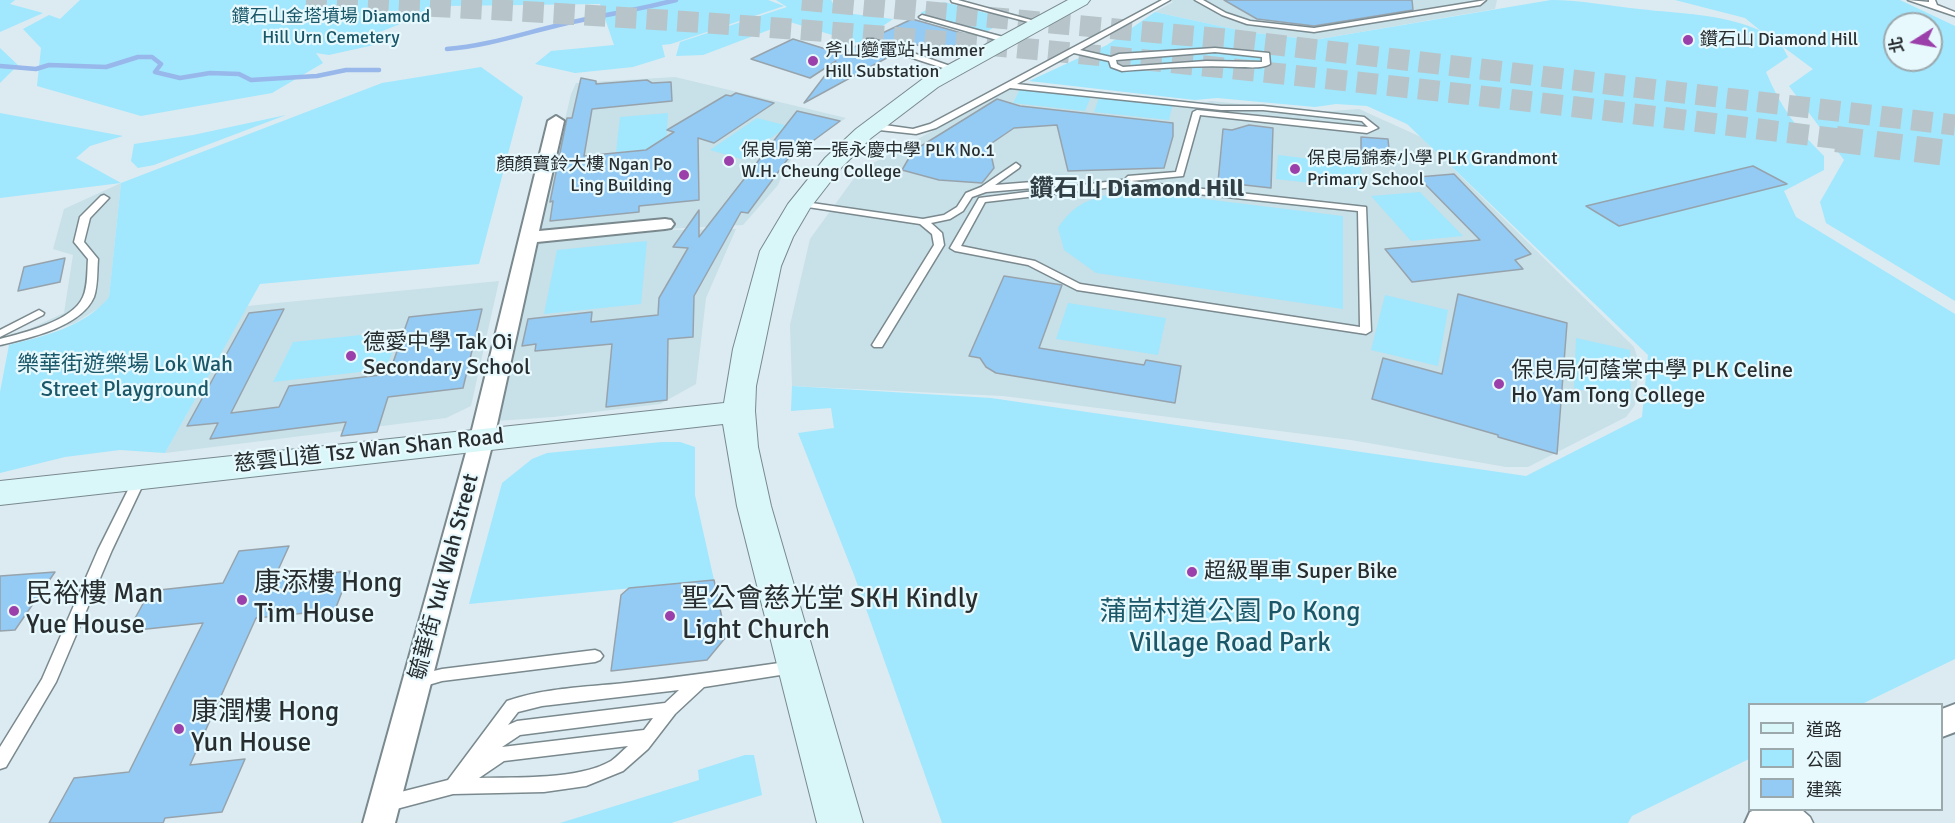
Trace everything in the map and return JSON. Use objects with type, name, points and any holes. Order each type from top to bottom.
[{"type":"main road","points":[[840,823],[754,506],[743,456],[739,412],[748,348],[768,267],[781,234],[801,203],[833,162],[870,126],[899,103],[952,69],[1081,0]]},
{"type":"main road","name":"慈雲山道 Tsz Wan Shan Road","points":[[0,494],[482,438],[739,412]]},
{"type":"street","name":"毓華街 Yuk Wah Street","points":[[381,814],[482,438],[556,121]]},
{"type":"street","points":[[530,237],[665,224]]},
{"type":"street","points":[[1761,823],[1786,811]]},
{"type":"lane","points":[[870,126],[899,132],[924,130],[1167,0]]},
{"type":"lane","points":[[1198,0],[1224,14],[1249,23],[1314,30],[1480,3],[1483,0]]},
{"type":"lane","points":[[1911,0],[1932,2],[1955,14]]},
{"type":"lane","points":[[954,1],[1038,23]]},
{"type":"lane","points":[[922,17],[1005,40]]},
{"type":"lane","points":[[870,41],[952,69]]},
{"type":"lane","points":[[1071,50],[1112,59],[1119,56],[1215,50],[1258,53],[1268,56],[1266,64],[1262,66],[1206,63],[1131,70],[1114,65],[1112,59]]},
{"type":"lane","points":[[1008,85],[1229,108],[1263,108],[1364,119],[1374,128],[1367,130],[1180,110]]},
{"type":"lane","points":[[1229,108],[1246,117]]},
{"type":"lane","points":[[984,189],[1180,174],[1197,111]]},
{"type":"lane","points":[[801,203],[923,222],[947,217],[960,209],[969,195],[984,189],[1016,166]]},
{"type":"lane","points":[[1122,183],[1363,209],[1366,331],[1077,287],[1031,263],[955,248],[982,200],[1122,183]]},
{"type":"lane","points":[[0,342],[50,327],[81,309],[89,298],[93,259],[78,242],[84,217],[104,198]]},
{"type":"lane","points":[[878,345],[939,245],[937,233],[923,222]]},
{"type":"lane","points":[[0,334],[39,313]]},
{"type":"lane","points":[[0,762],[48,682],[105,550],[141,476]]},
{"type":"lane","points":[[417,682],[442,675],[595,656]]},
{"type":"lane","points":[[453,786],[513,706],[542,699],[700,681],[797,667]]},
{"type":"lane","points":[[453,786],[544,784],[586,778],[617,766],[649,736],[669,709],[700,681]]},
{"type":"lane","points":[[453,786],[498,739],[517,728],[669,709]]},
{"type":"lane","points":[[381,814],[453,786],[501,754],[649,736]]},
{"type":"lane","points":[[1789,811],[1804,823]]},
{"type":"shaded area","points":[[1170,0],[1497,0],[1495,9],[1314,40],[1247,32],[1155,12],[1173,2]]},
{"type":"shaded area","points":[[675,77],[846,118],[796,153],[785,168],[778,185],[743,225],[665,229],[665,220],[539,231],[571,94],[576,83]]},
{"type":"shaded area","points":[[1012,88],[1197,104],[1211,101],[1318,112],[1359,109],[1421,137],[1634,347],[1639,362],[1635,405],[1626,417],[1528,467],[1506,467],[1351,440],[1003,396],[792,386],[790,325],[810,239],[852,181],[864,168]]},
{"type":"shaded area","points":[[121,183],[109,297],[102,306],[75,323],[9,345],[11,334],[27,330],[64,313],[73,255],[53,249],[64,209]]},
{"type":"shaded area","points":[[736,229],[706,298],[696,384],[660,404],[553,417],[496,421],[539,242],[674,230]]},
{"type":"shaded area","name":"德愛中學 Tak Oi Secondary School","points":[[499,281],[471,406],[446,418],[165,453],[247,306]]},
{"type":"green space","points":[[0,0],[15,0],[10,4],[43,13],[0,32]]},
{"type":"green space","name":"鑽石山金塔墳場 Diamond Hill Urn Cemetery","points":[[80,0],[768,0],[784,6],[662,45],[665,57],[633,67],[575,73],[535,64],[551,51],[614,45],[600,4],[445,6],[380,32],[374,45],[329,55],[316,53],[323,63],[272,93],[141,116],[37,86],[41,48],[23,29],[49,15],[60,19]]},
{"type":"green space","points":[[776,0],[831,0],[838,12],[893,19],[858,43],[790,22],[703,55],[676,56],[680,42],[787,7]]},
{"type":"green space","name":"蒲崗村道公園 Po Kong Village Road Park","points":[[1551,0],[1716,17],[1761,31],[1745,18],[1675,0],[1900,0],[1925,12],[1883,12],[1883,72],[1943,72],[1943,20],[1955,26],[1955,301],[1826,223],[1820,202],[1844,160],[1789,86],[1813,69],[1782,46],[1788,57],[1766,72],[1790,117],[1824,156],[1824,170],[1784,191],[1796,217],[1955,314],[1955,659],[1864,703],[1748,703],[1748,759],[1632,816],[1628,823],[942,823],[854,575],[798,433],[834,428],[831,408],[791,411],[792,386],[991,398],[1526,476],[1642,417],[1648,355],[1407,124],[1367,106],[1336,104],[1315,107],[1217,98],[1195,100],[1029,81],[1107,45],[1155,12],[1247,32],[1314,40]]},
{"type":"green space","points":[[944,2],[1009,19],[986,32],[920,13]]},
{"type":"green space","points":[[0,48],[18,65],[0,83]]},
{"type":"green space","name":"樂華街遊樂場 Lok Wah Street Playground","points":[[481,67],[523,97],[479,264],[260,284],[165,453],[120,450],[65,457],[0,473],[0,392],[9,345],[50,334],[76,323],[88,316],[109,297],[121,183],[382,83]]},
{"type":"green space","points":[[1021,87],[1092,94],[1085,111],[1013,103]]},
{"type":"green space","points":[[1100,95],[1173,103],[1169,120],[1094,112]]},
{"type":"green space","points":[[0,113],[123,136],[90,146],[76,158],[121,183],[0,198]]},
{"type":"green space","points":[[668,113],[666,148],[616,152],[620,117]]},
{"type":"green space","points":[[286,115],[154,165],[138,168],[131,161],[134,144],[193,135]]},
{"type":"green space","points":[[757,118],[788,126],[741,159],[710,150]]},
{"type":"green space","points":[[1278,155],[1361,165],[1362,189],[1276,179]]},
{"type":"green space","points":[[1131,190],[1343,216],[1343,309],[1096,273],[1064,250],[1058,228],[1073,210],[1090,200]]},
{"type":"green space","points":[[1420,192],[1463,236],[1411,241],[1371,196]]},
{"type":"green space","points":[[647,241],[641,304],[544,314],[557,250]]},
{"type":"green space","points":[[1385,295],[1448,310],[1438,366],[1371,350]]},
{"type":"green space","points":[[1068,303],[1166,318],[1158,355],[1056,339]]},
{"type":"green space","points":[[400,331],[386,369],[273,382],[293,342]]},
{"type":"green space","points":[[1576,338],[1630,350],[1631,402],[1574,388]]},
{"type":"green space","points":[[680,442],[695,447],[695,495],[714,580],[469,604],[502,483],[532,459],[547,453]]},
{"type":"green space","points":[[745,755],[754,755],[762,795],[671,823],[560,823],[699,780],[698,770]]},
{"type":"building","points":[[1224,0],[1412,0],[1413,10],[1314,26],[1257,19]]},
{"type":"building","points":[[912,19],[972,36],[942,53],[914,44],[906,48],[874,37]]},
{"type":"building","name":"斧山變電站 Hammer Hill Substation","points":[[793,39],[842,54],[865,41],[866,45],[894,54],[804,103],[836,61],[810,78],[751,59]]},
{"type":"building","points":[[581,78],[596,81],[596,84],[647,80],[652,83],[671,82],[672,101],[592,109],[584,156],[646,150],[674,132],[667,130],[726,95],[731,96],[736,93],[774,103],[714,143],[698,138],[699,200],[639,206],[639,212],[550,221],[553,201],[550,202],[567,118],[572,118]]},
{"type":"building","points":[[997,99],[1020,106],[1173,123],[1173,136],[1164,168],[1068,171],[1057,125],[1014,128],[989,145],[994,168],[982,183],[939,180],[902,170],[913,151]]},
{"type":"building","points":[[797,111],[840,121],[787,160],[748,213],[741,212],[694,296],[693,337],[668,339],[667,400],[606,407],[612,344],[535,351],[536,344],[522,346],[528,319],[592,312],[591,322],[658,315],[659,298],[688,248],[673,247],[699,210],[699,237]]},
{"type":"building","points":[[1249,125],[1273,128],[1271,188],[1218,182],[1223,129],[1232,130]]},
{"type":"building","points":[[1361,137],[1388,139],[1390,159],[1361,156]]},
{"type":"building","points":[[1753,166],[1787,184],[1619,226],[1586,206]]},
{"type":"building","points":[[1454,174],[1531,254],[1515,260],[1523,269],[1412,282],[1385,249],[1480,240],[1418,177]]},
{"type":"building","points":[[65,258],[60,282],[18,291],[24,267]]},
{"type":"building","points":[[1004,276],[1062,285],[1039,348],[1144,365],[1146,360],[1181,366],[1175,403],[996,373],[986,367],[980,358],[969,356]]},
{"type":"building","points":[[1458,294],[1567,323],[1557,454],[1372,399],[1383,358],[1442,374]]},
{"type":"building","points":[[284,309],[231,413],[279,407],[289,386],[389,374],[409,317],[482,309],[463,388],[388,397],[377,432],[341,436],[346,422],[210,439],[218,423],[187,426],[249,313]]},
{"type":"building","points":[[289,546],[274,579],[350,571],[335,610],[256,618],[190,765],[245,759],[222,812],[165,818],[163,823],[49,823],[74,778],[129,772],[203,623],[128,631],[150,591],[223,583],[239,551]]},
{"type":"building","name":"民裕樓 Man Yue House","points":[[55,572],[15,630],[0,631],[0,576]]},
{"type":"building","name":"聖公會慈光堂 SKH Kindly Light Church","points":[[714,580],[726,637],[707,660],[611,671],[621,595],[629,588]]},
{"type":"waterway","points":[[447,49],[490,42],[676,0]]},
{"type":"waterway","points":[[0,66],[36,69],[49,65],[106,67],[138,57],[152,57],[161,64],[155,72],[180,78],[210,73],[239,74],[251,80],[317,76],[346,70],[379,70]]},
{"type":"tunnel","points":[[306,0],[694,22],[1042,50],[1388,85],[1848,140]]},
{"type":"tunnel","points":[[802,0],[1235,40],[1955,125]]},
{"type":"tunnel","points":[[1836,139],[1955,154]]},
{"type":"place","name":"鑽石山 Diamond Hill","points":[[1688,40]]},
{"type":"place","name":"斧山變電站 Hammer Hill Substation","points":[[813,61]]},
{"type":"place","name":"保良局第一張永慶中學 PLK No.1 W.H. Cheung College","points":[[729,161]]},
{"type":"place","name":"保良局錦泰小學 PLK Grandmont Primary School","points":[[1295,169]]},
{"type":"place","name":"顏顏寶鈴大樓 Ngan Po Ling Building","points":[[684,175]]},
{"type":"place","name":"德愛中學 Tak Oi Secondary School","points":[[351,356]]},
{"type":"place","name":"保良局何蔭棠中學 PLK Celine Ho Yam Tong College","points":[[1499,384]]},
{"type":"place","name":"超級單車 Super Bike","points":[[1192,572]]},
{"type":"place","name":"康添樓 Hong Tim House","points":[[242,600]]},
{"type":"place","name":"民裕樓 Man Yue House","points":[[14,611]]},
{"type":"place","name":"聖公會慈光堂 SKH Kindly Light Church","points":[[670,616]]},
{"type":"place","name":"康潤樓 Hong Yun House","points":[[179,729]]},
{"type":"district","name":"鑽石山 Diamond Hill","points":[[1137,190]]}]
